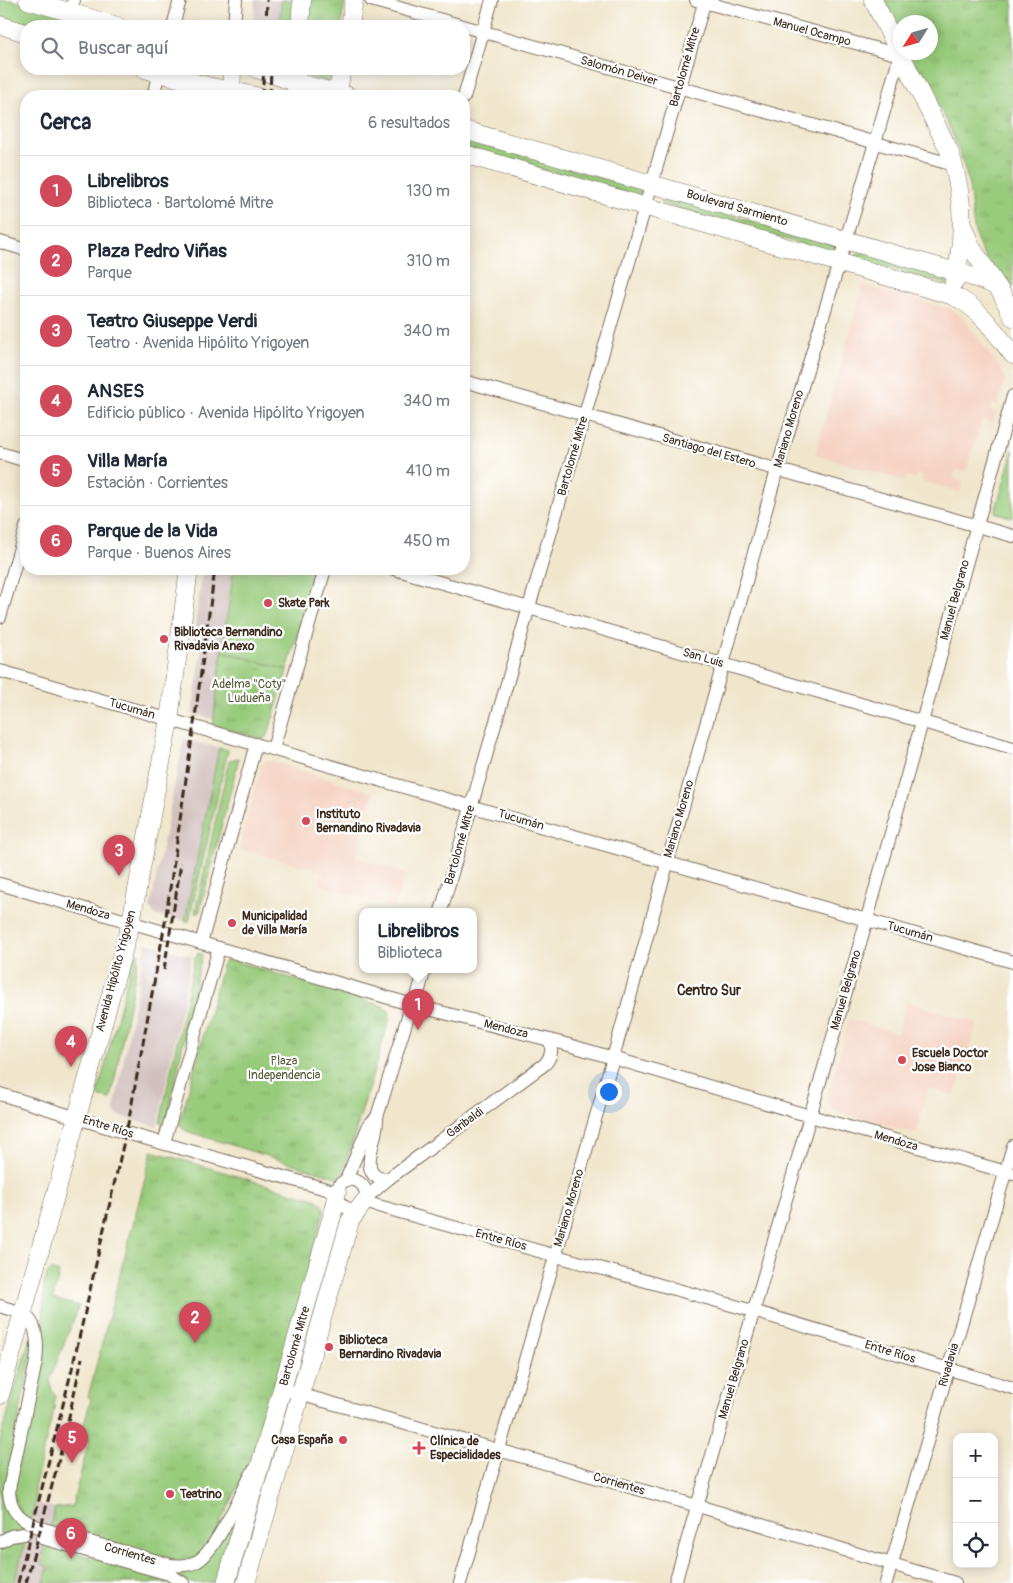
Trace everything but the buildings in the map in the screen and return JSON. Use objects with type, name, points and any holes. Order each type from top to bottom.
[{"type":"main road","points":[[28,0],[72,6],[103,20]]},
{"type":"main road","points":[[300,20],[302,0]]},
{"type":"main road","points":[[351,20],[354,0]]},
{"type":"main road","points":[[873,0],[893,41]]},
{"type":"main road","points":[[0,25],[20,31]]},
{"type":"main road","points":[[903,60],[949,150],[959,181],[963,226],[961,255],[951,295]]},
{"type":"main road","points":[[171,75],[218,90]]},
{"type":"main road","points":[[231,90],[232,75]]},
{"type":"main road","points":[[275,75],[324,90]]},
{"type":"main road","points":[[341,90],[342,75]]},
{"type":"main road","name":"Boulevard Sarmiento","points":[[470,132],[957,272],[980,279],[1001,293]]},
{"type":"main road","name":"Boulevard Sarmiento","points":[[470,156],[951,295],[962,299],[972,306]]},
{"type":"main road","points":[[963,226],[971,247],[1001,293],[1013,317]]},
{"type":"main road","points":[[972,306],[979,308],[992,306],[1001,293]]},
{"type":"main road","points":[[972,306],[1013,355]]},
{"type":"main road","name":"Avenida Hipólito Yrigoyen","points":[[0,1395],[131,922],[169,720],[188,575]]},
{"type":"main road","name":"Bartolomé Mitre","points":[[226,1583],[341,1186]]},
{"type":"main road","name":"Bartolomé Mitre","points":[[246,1583],[350,1221],[365,1200]]},
{"type":"street","points":[[175,20],[180,0]]},
{"type":"street","points":[[234,20],[236,0]]},
{"type":"street","name":"Salomón Deiver","points":[[371,0],[441,20]]},
{"type":"street","points":[[466,90],[492,0]]},
{"type":"street","name":"Manuel Ocampo","points":[[702,1],[893,53]]},
{"type":"street","name":"Bartolomé Mitre","points":[[442,908],[652,183],[702,1]]},
{"type":"street","name":"Salomón Deiver","points":[[470,28],[954,166]]},
{"type":"street","name":"Mariano Moreno","points":[[460,1583],[613,1058],[777,470],[876,144],[899,60]]},
{"type":"street","points":[[153,90],[154,75]]},
{"type":"street","points":[[0,242],[20,248]]},
{"type":"street","name":"Santiago del Estero","points":[[470,383],[1013,536]]},
{"type":"street","name":"Manuel Belgrano","points":[[675,1583],[867,919],[1013,396]]},
{"type":"street","points":[[0,453],[20,459]]},
{"type":"street","points":[[0,617],[20,548]]},
{"type":"street","points":[[273,749],[323,575]]},
{"type":"street","name":"San Luis","points":[[415,575],[1013,748]]},
{"type":"street","name":"Tucumán","points":[[0,671],[1013,962]]},
{"type":"street","points":[[201,942],[256,744]]},
{"type":"street","name":"Mendoza","points":[[0,884],[413,1006],[550,1040],[1009,1173]]},
{"type":"street","points":[[164,1143],[219,948]]},
{"type":"street","name":"Bartolomé Mitre","points":[[388,1179],[376,1177],[369,1166],[371,1150],[377,1128],[377,1117],[409,1013],[424,973]]},
{"type":"street","name":"Garibaldi","points":[[365,1200],[388,1179],[545,1064],[550,1059],[552,1052],[550,1040]]},
{"type":"street","name":"Entre Ríos","points":[[0,1094],[164,1143],[341,1186],[340,1203],[347,1208],[358,1208],[365,1200],[753,1311],[1013,1388]]},
{"type":"street","name":"Bartolomé Mitre","points":[[341,1186],[369,1125],[377,1117]]},
{"type":"street","name":"Rivadavia","points":[[886,1583],[948,1369],[1009,1173],[1013,1146]]},
{"type":"street","points":[[341,1186],[355,1180],[359,1182],[365,1189],[365,1200]]},
{"type":"street","points":[[0,1306],[23,1313]]},
{"type":"street","name":"Corrientes","points":[[23,1313],[30,1320],[35,1330],[38,1346],[9,1489],[10,1502],[19,1516],[28,1523],[171,1565],[188,1566],[202,1558],[213,1546],[266,1446]]},
{"type":"street","name":"Corrientes","points":[[282,1389],[698,1506],[955,1583]]},
{"type":"street","points":[[0,1542],[11,1536],[24,1534]]},
{"type":"street","points":[[42,1538],[169,1574],[183,1583]]},
{"type":"shaded area","points":[[255,0],[281,0],[280,20],[254,20]]},
{"type":"shaded area","points":[[863,285],[953,310],[963,318],[1002,371],[1005,380],[998,405],[992,403],[990,410],[996,412],[993,423],[982,420],[966,472],[956,469],[953,478],[963,482],[960,492],[922,481],[923,475],[918,473],[916,479],[906,476],[904,481],[815,455]]},
{"type":"shaded area","points":[[202,575],[233,575],[214,719],[192,714],[202,648],[192,646]]},
{"type":"shaded area","points":[[184,739],[219,748],[185,921],[154,915],[150,908]]},
{"type":"shaded area","name":"Instituto Bernandino Rivadavia","points":[[268,760],[373,793],[355,857],[405,874],[394,908],[319,884],[323,871],[239,849],[262,763]]},
{"type":"shaded area","points":[[146,943],[192,956],[157,1127],[117,1115],[114,1110]]},
{"type":"shaded area","name":"Escuela Doctor Jose Bianco","points":[[907,1002],[977,1023],[955,1096],[928,1088],[916,1134],[833,1110],[827,1100],[849,1019],[897,1033]]},
{"type":"shaded area","points":[[36,1503],[55,1508],[42,1554],[49,1567],[44,1583],[14,1583]]},
{"type":"green space","points":[[0,0],[12,0],[80,20],[20,20],[20,24],[0,19]]},
{"type":"green space","points":[[281,0],[295,0],[293,20],[280,20]]},
{"type":"green space","points":[[311,0],[345,0],[342,20],[307,20]]},
{"type":"green space","points":[[882,0],[1013,0],[1013,288],[983,254],[976,235],[968,183],[961,157],[941,111],[913,60],[938,60],[938,15],[893,15],[893,23]]},
{"type":"green space","points":[[305,75],[334,75],[333,78],[326,81]]},
{"type":"green space","points":[[470,140],[640,189],[640,197],[470,149]]},
{"type":"green space","points":[[665,196],[834,245],[835,249],[832,253],[661,203],[662,198]]},
{"type":"green space","points":[[860,252],[947,277],[948,285],[857,259],[856,256]]},
{"type":"green space","points":[[1013,450],[1013,518],[995,512]]},
{"type":"green space","name":"Skate Park","points":[[233,575],[314,575],[287,670],[222,651]]},
{"type":"green space","name":"Adelma \"Coty\" Ludueña","points":[[222,651],[287,670],[268,735],[265,738],[262,739],[213,725]]},
{"type":"green space","points":[[219,748],[228,750],[189,921],[185,921]]},
{"type":"green space","points":[[239,758],[199,913],[195,913],[229,760]]},
{"type":"green space","points":[[134,953],[139,954],[111,1099],[97,1096]]},
{"type":"green space","points":[[198,953],[202,954],[165,1129],[161,1129],[163,1122],[160,1122],[195,957],[197,957]]},
{"type":"green space","name":"Plaza Independencia","points":[[231,960],[383,1006],[389,1011],[390,1017],[343,1173],[340,1177],[186,1131],[181,1127],[180,1122],[222,966],[225,961]]},
{"type":"green space","points":[[152,1151],[318,1200],[325,1208],[262,1437],[208,1545],[195,1558],[177,1561],[50,1526],[55,1508],[72,1506],[89,1441],[80,1438],[91,1399],[88,1397]]},
{"type":"green space","points":[[51,1270],[59,1273],[53,1299],[79,1306],[50,1379],[52,1391],[56,1395],[55,1405],[34,1488],[36,1500],[31,1520],[21,1512],[13,1494],[42,1349],[44,1285],[47,1274]]},
{"type":"green space","points":[[32,1336],[34,1342],[7,1477],[26,1530],[0,1536],[0,1440],[30,1337]]},
{"type":"green space","points":[[282,1412],[286,1412],[288,1415],[241,1570],[238,1569]]},
{"type":"green space","points":[[241,1502],[219,1583],[188,1583],[176,1573],[177,1570]]},
{"type":"green space","points":[[26,1539],[14,1583],[0,1583],[0,1547],[5,1543]]},
{"type":"green space","points":[[45,1544],[169,1579],[177,1583],[44,1583],[48,1567],[42,1564]]},
{"type":"railway","points":[[266,20],[267,0]]},
{"type":"railway","points":[[262,90],[264,75]]},
{"type":"railway","points":[[270,90],[271,75]]},
{"type":"railway","points":[[18,1583],[72,1369],[129,1119],[165,923],[214,575]]},
{"type":"railway","points":[[164,970],[181,863]]},
{"type":"railway","points":[[26,1583],[62,1448],[82,1358]]},
{"type":"place","name":"Skate Park","points":[[268,603]]},
{"type":"place","name":"Biblioteca Bernandino Rivadavia Anexo","points":[[164,639]]},
{"type":"place","name":"Instituto Bernandino Rivadavia","points":[[306,821]]},
{"type":"place","name":"Teatro Giuseppe Verdi","points":[[119,876]]},
{"type":"place","name":"Municipalidad de Villa María","points":[[232,923]]},
{"type":"place","name":"Librelibros","points":[[418,1030]]},
{"type":"place","name":"Escuela Doctor Jose Bianco","points":[[902,1060]]},
{"type":"place","name":"ANSES","points":[[71,1067]]},
{"type":"place","name":"Plaza Pedro Viñas","points":[[195,1343]]},
{"type":"place","name":"Biblioteca Bernardino Rivadavia","points":[[329,1347]]},
{"type":"place","name":"Casa España","points":[[343,1440]]},
{"type":"place","name":"Clínica de Especialidades","points":[[419,1448]]},
{"type":"place","name":"Villa María","points":[[72,1463]]},
{"type":"place","name":"Teatrino","points":[[170,1494]]},
{"type":"place","name":"Parque de la Vida","points":[[71,1559]]},
{"type":"district","name":"Centro Sur","points":[[709,990]]}]
